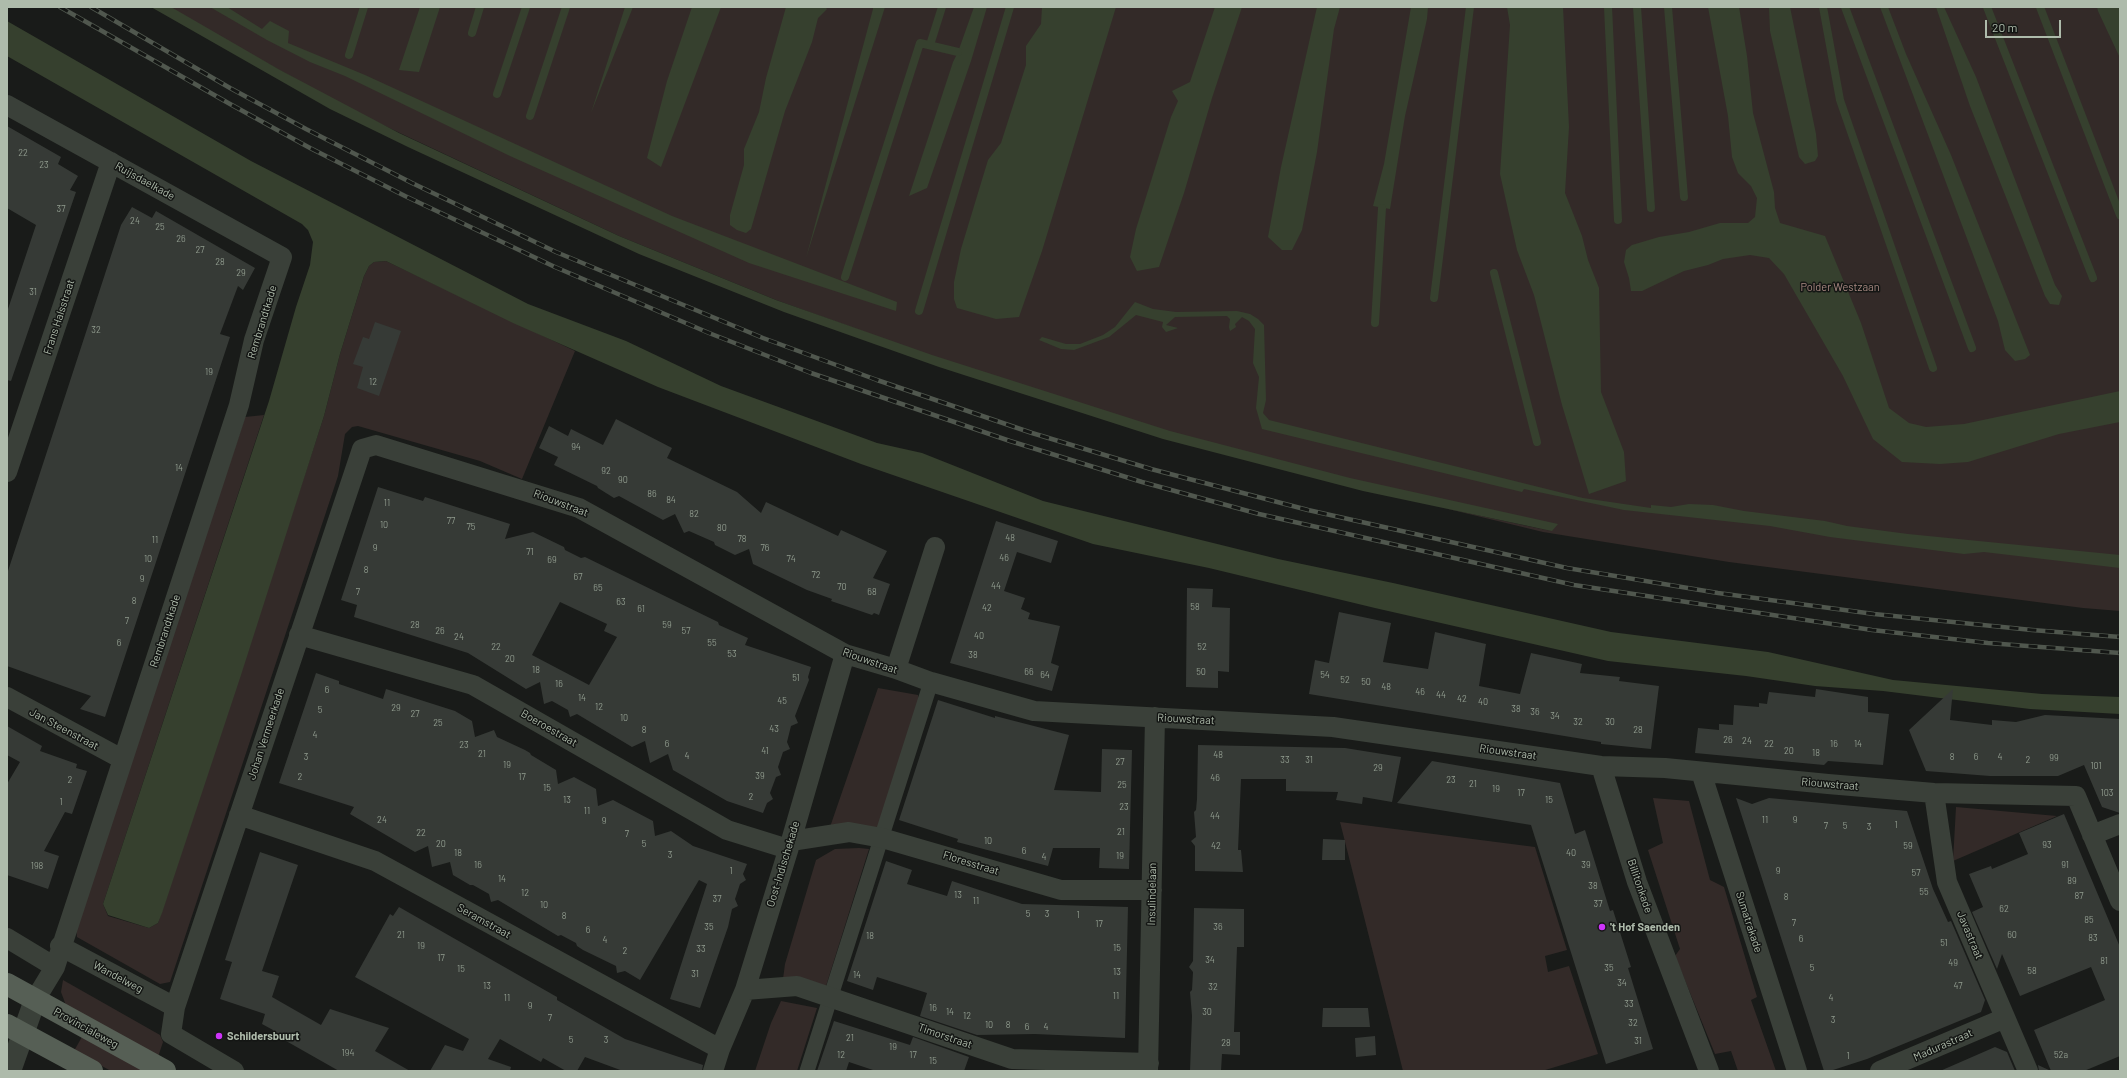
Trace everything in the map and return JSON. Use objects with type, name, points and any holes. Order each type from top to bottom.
[{"type":"main road","name":"Provincialeweg","points":[[7,984],[165,1071]]},
{"type":"main road","points":[[15,1030],[92,1071]]},
{"type":"street","name":"Ruijsdaelkade","points":[[7,105],[282,257]]},
{"type":"street","name":"Frans Halsstraat","points":[[7,472],[111,162]]},
{"type":"street","name":"Rembrandtkade","points":[[35,1000],[54,967],[239,405],[254,340],[282,257]]},
{"type":"street","name":"Johan Vermeerkade","points":[[234,1071],[171,1034],[175,1008],[362,449],[376,445]]},
{"type":"street","name":"Riouwstraat","points":[[376,445],[579,508],[845,654],[896,669],[931,682],[1034,711],[1333,727],[1601,766],[1665,768],[1934,793],[2048,794],[2076,796],[2092,836]]},
{"type":"street","points":[[896,669],[935,547]]},
{"type":"street","name":"Boeroestraat","points":[[299,635],[473,685],[727,830],[789,845]]},
{"type":"street","name":"Oost-Indischekade","points":[[713,1071],[720,1049],[745,990],[845,654]]},
{"type":"street","points":[[807,1071],[931,682]]},
{"type":"street","name":"Jan Steenstraat","points":[[7,697],[122,759]]},
{"type":"street","name":"Insulindelaan","points":[[1149,1067],[1155,717]]},
{"type":"street","name":"Billitonkade","points":[[1601,766],[1637,882],[1709,1071]]},
{"type":"street","name":"Sumatrakade","points":[[1700,772],[1797,1071]]},
{"type":"street","name":"Javastraat","points":[[1934,793],[1947,882],[2028,1071]]},
{"type":"street","name":"Seramstraat","points":[[239,815],[375,861],[720,1049]]},
{"type":"street","points":[[2120,824],[2092,836],[2120,901]]},
{"type":"street","name":"Floresstraat","points":[[789,845],[849,832],[882,838],[1061,890],[1152,890]]},
{"type":"street","points":[[7,938],[54,967]]},
{"type":"street","name":"Wandelweg","points":[[60,946],[175,1008]]},
{"type":"street","name":"Timorstraat","points":[[745,990],[797,986],[831,996],[1012,1059],[1149,1067]]},
{"type":"street","points":[[10,1071],[15,1030],[35,1000]]},
{"type":"street","name":"Madurastraat","points":[[1880,1071],[2005,1018]]},
{"type":"green space","name":"Polder Westzaan","points":[[166,7],[2120,7],[2120,611],[2083,608],[1729,562],[1543,532],[1440,507],[1551,531],[1286,467],[1014,386],[776,300],[619,236],[353,111]]},
{"type":"green space","points":[[386,261],[575,351],[522,479],[480,461],[358,426],[352,427],[345,434],[338,476],[170,982],[160,984],[77,937],[76,927],[245,417],[264,415],[103,904],[108,916],[149,928],[158,923],[324,416],[340,354],[364,276],[369,266],[374,262]]},
{"type":"green space","points":[[878,688],[918,695],[920,704],[879,830],[830,827]]},
{"type":"green space","points":[[1653,798],[1689,801],[1710,880],[1724,887],[1757,997],[1751,1000],[1776,1071],[1738,1071],[1731,1051],[1715,1054],[1675,956],[1680,949],[1648,850],[1663,843]]},
{"type":"green space","points":[[1956,807],[2057,816],[1953,861]]},
{"type":"green space","points":[[1340,822],[1535,847],[1567,950],[1545,956],[1548,972],[1569,966],[1598,1054],[1542,1071],[1403,1071]]},
{"type":"green space","points":[[835,849],[869,849],[826,986],[783,979],[785,964],[816,860]]},
{"type":"green space","points":[[63,980],[160,1035],[163,1042],[158,1057],[67,1008],[61,992]]},
{"type":"green space","points":[[781,1001],[817,1008],[797,1071],[755,1071],[771,1023]]},
{"type":"green space","points":[[83,1035],[150,1071],[111,1071],[74,1051]]},
{"type":"shaded area","points":[[151,7],[171,7],[280,70],[399,133],[619,236],[776,300],[932,355],[1170,431],[1350,478],[1558,524],[1552,531],[1363,491],[1163,439],[939,367],[784,312],[639,254],[408,147],[330,109]]},
{"type":"shaded area","points":[[210,7],[227,7],[262,29],[270,21],[289,31],[288,43],[365,75],[672,216],[897,302],[896,311],[749,263],[510,156],[345,76],[310,62],[267,40]]},
{"type":"shaded area","points":[[420,7],[440,7],[419,72],[399,70]]},
{"type":"shaded area","points":[[625,7],[633,7],[591,113]]},
{"type":"shaded area","points":[[692,7],[721,7],[661,167],[647,158],[667,81]]},
{"type":"shaded area","points":[[786,7],[825,7],[827,9],[818,18],[812,42],[785,111],[751,229],[746,233],[737,230],[730,225],[730,215],[744,165],[744,149],[759,112],[766,78]]},
{"type":"shaded area","points":[[873,7],[885,7],[806,258],[873,9]]},
{"type":"shaded area","points":[[974,7],[987,7],[971,61],[927,188],[909,196],[953,62]]},
{"type":"shaded area","points":[[1042,7],[1116,7],[1042,251],[1019,317],[996,319],[957,308],[954,299],[954,282],[961,249],[988,160],[1001,143],[1026,65],[1026,46],[1041,24]]},
{"type":"shaded area","points":[[1215,7],[1242,7],[1212,98],[1184,193],[1159,267],[1137,271],[1130,257],[1136,229],[1171,117],[1178,101],[1172,91],[1190,82]]},
{"type":"shaded area","points":[[1317,7],[1340,7],[1334,29],[1317,152],[1302,230],[1292,250],[1282,250],[1268,237],[1281,167]]},
{"type":"shaded area","points":[[1411,7],[1428,7],[1427,19],[1405,116],[1390,209],[1373,206],[1384,164]]},
{"type":"shaded area","points":[[1507,7],[1563,7],[1569,127],[1565,193],[1582,236],[1588,260],[1599,288],[1601,392],[1624,452],[1626,481],[1589,494],[1562,405],[1534,295],[1517,250],[1500,174],[1510,25]]},
{"type":"shaded area","points":[[1708,7],[1739,7],[1747,56],[1753,113],[1774,192],[1775,208],[1780,223],[1825,236],[1861,323],[1889,408],[1909,423],[1926,427],[1964,424],[2120,391],[2120,422],[2059,434],[1968,462],[1940,464],[1902,462],[1873,439],[1843,376],[1784,274],[1769,258],[1750,255],[1723,259],[1708,265],[1684,271],[1642,291],[1631,291],[1624,262],[1626,250],[1632,245],[1659,237],[1689,232],[1720,223],[1748,223],[1755,217],[1757,198],[1751,186],[1738,173],[1732,157],[1728,116]]},
{"type":"shaded area","points":[[1769,7],[1790,7],[1816,134],[1818,156],[1815,161],[1805,164],[1799,157],[1770,31]]},
{"type":"shaded area","points":[[1880,7],[1888,7],[1906,54],[1951,155],[2030,355],[2025,359],[2015,361],[2005,350],[1998,321]]},
{"type":"shaded area","points":[[1936,7],[1944,7],[1976,77],[2055,285],[2062,296],[2059,305],[2050,304],[2045,296],[1970,106]]},
{"type":"shaded area","points":[[2097,7],[2120,7],[2120,58],[2098,11]]},
{"type":"shaded area","points":[[7,21],[251,161],[528,304],[626,341],[721,386],[877,443],[922,453],[1043,501],[1278,559],[1611,632],[1768,652],[1893,680],[2042,694],[2120,697],[2120,714],[2030,709],[1883,691],[1815,686],[1746,676],[1608,661],[1375,608],[1209,568],[1093,544],[861,464],[658,387],[513,323],[386,261],[374,262],[369,266],[364,276],[340,354],[324,416],[241,675],[158,923],[149,928],[108,915],[103,904],[269,401],[296,307],[310,265],[313,242],[308,230],[302,224],[7,56]]},
{"type":"shaded area","points":[[1135,302],[1153,309],[1176,312],[1237,311],[1250,314],[1258,319],[1264,325],[1266,400],[1263,413],[1269,420],[1583,498],[1651,508],[1651,505],[1671,507],[1689,504],[1713,505],[1744,511],[1825,521],[1847,526],[1908,534],[2120,555],[2120,568],[1984,552],[1964,554],[1830,537],[1770,526],[1624,510],[1524,489],[1522,492],[1262,429],[1256,408],[1259,377],[1253,363],[1255,329],[1249,321],[1242,317],[1235,324],[1236,327],[1230,331],[1230,319],[1227,316],[1175,317],[1166,325],[1178,328],[1166,332],[1162,327],[1163,322],[1136,315],[1109,337],[1074,350],[1061,349],[1039,340],[1042,337],[1066,344],[1080,344],[1103,335],[1115,327]]},
{"type":"building","points":[[7,126],[61,157],[58,164],[78,176],[70,190],[76,192],[11,381],[7,380],[7,312],[36,225],[7,208]]},
{"type":"building","points":[[132,207],[152,218],[156,211],[255,268],[243,290],[238,286],[220,334],[230,337],[105,717],[80,709],[91,696],[7,666],[7,574],[121,225]]},
{"type":"building","points":[[375,322],[401,331],[379,396],[357,388],[363,367],[353,364],[363,337],[369,339]]},
{"type":"building","points":[[616,419],[672,448],[667,458],[737,492],[761,513],[766,502],[838,536],[841,530],[887,551],[873,578],[890,584],[879,615],[874,613],[872,615],[831,601],[832,599],[807,590],[753,564],[749,549],[735,555],[715,545],[714,542],[689,531],[684,533],[675,514],[663,520],[619,496],[614,498],[597,486],[554,465],[558,457],[539,448],[549,426],[568,436],[571,429],[603,445]]},
{"type":"building","points":[[378,487],[423,501],[425,497],[510,524],[505,539],[533,532],[564,547],[565,550],[581,558],[585,557],[718,622],[719,625],[748,638],[745,645],[811,667],[808,677],[809,680],[795,716],[798,723],[791,726],[787,742],[790,749],[783,752],[778,767],[781,775],[776,777],[770,793],[773,799],[767,803],[763,813],[727,801],[673,770],[668,754],[650,763],[645,741],[632,747],[577,714],[570,717],[568,710],[552,701],[544,704],[540,682],[526,689],[468,653],[354,617],[357,605],[341,600]],"holes":[[[560,602],[607,624],[604,631],[617,637],[589,685],[532,655]]]},
{"type":"building","points":[[996,521],[1058,541],[1051,563],[1017,552],[1004,591],[1025,598],[1021,609],[1030,613],[1028,619],[1060,626],[1051,663],[1059,666],[1052,691],[950,663]]},
{"type":"building","points":[[1187,588],[1213,589],[1212,607],[1230,608],[1229,672],[1218,671],[1218,688],[1186,687]]},
{"type":"building","points":[[1339,612],[1391,623],[1383,662],[1428,669],[1435,632],[1486,644],[1479,686],[1520,694],[1531,653],[1582,664],[1580,673],[1620,677],[1619,681],[1659,686],[1651,749],[1601,744],[1601,742],[1309,694],[1315,660],[1329,663]]},
{"type":"building","points":[[316,673],[339,681],[339,684],[383,699],[386,689],[455,711],[472,721],[475,737],[494,730],[497,737],[525,750],[556,770],[558,784],[574,777],[596,789],[598,806],[613,800],[653,821],[655,836],[671,831],[693,846],[747,864],[743,874],[746,880],[740,884],[735,899],[738,906],[732,909],[728,927],[700,1008],[670,999],[707,884],[699,880],[640,980],[625,971],[617,973],[616,966],[583,950],[577,946],[576,943],[561,935],[558,936],[498,900],[491,902],[489,894],[453,875],[450,862],[432,867],[428,846],[415,852],[350,814],[354,807],[279,783]]},
{"type":"building","points":[[1816,689],[1868,697],[1868,712],[1889,714],[1883,765],[1828,761],[1824,765],[1695,753],[1698,728],[1719,730],[1719,724],[1733,725],[1734,705],[1759,707],[1759,703],[1767,704],[1769,692],[1815,697]]},
{"type":"building","points":[[1953,689],[1950,720],[1992,725],[1992,720],[2016,722],[2045,715],[2120,719],[2120,813],[2102,807],[2084,765],[2058,776],[1990,776],[1926,771],[1909,730]]},
{"type":"building","points":[[938,700],[995,718],[995,716],[1069,735],[1054,790],[1101,792],[1102,749],[1132,750],[1129,869],[1099,868],[1100,848],[1053,848],[1048,866],[957,842],[958,839],[899,820]]},
{"type":"building","points":[[7,726],[42,746],[40,751],[77,764],[76,768],[87,771],[72,814],[65,812],[44,851],[59,856],[48,889],[7,875],[7,784],[20,762],[7,755]]},
{"type":"building","points":[[1198,745],[1345,748],[1401,757],[1392,802],[1363,797],[1362,804],[1336,800],[1338,792],[1286,791],[1286,779],[1241,779],[1238,850],[1241,850],[1243,872],[1195,871],[1195,846],[1191,841],[1196,837],[1194,812],[1196,810],[1197,799]]},
{"type":"building","points":[[1432,761],[1560,783],[1575,834],[1585,830],[1610,911],[1613,910],[1631,967],[1628,968],[1653,1049],[1606,1064],[1531,825],[1397,803]]},
{"type":"building","points":[[1736,798],[1752,804],[1769,798],[1907,811],[1933,889],[1948,922],[1951,921],[1985,1000],[1981,1012],[1867,1059],[1830,1071],[1824,1071]]},
{"type":"building","points":[[2064,814],[2120,947],[2120,1056],[2084,1071],[2051,1071],[2034,1030],[2105,1000],[2091,967],[2020,996],[2002,954],[1997,969],[1972,912],[1983,907],[1969,874],[1991,866],[1992,869],[2028,854],[2019,833]]},
{"type":"building","points":[[1323,839],[1345,840],[1345,860],[1322,860]]},
{"type":"building","points":[[260,852],[298,865],[262,971],[279,976],[272,997],[321,1025],[330,1009],[389,1028],[375,1051],[410,1071],[339,1071],[272,1033],[273,1030],[262,1024],[265,1014],[220,999],[232,962],[225,960]]},
{"type":"building","points":[[886,861],[912,870],[907,884],[947,896],[952,881],[1022,904],[1128,907],[1125,1038],[1035,1034],[977,1035],[920,1016],[927,993],[877,977],[873,990],[847,981]]},
{"type":"building","points":[[399,907],[557,997],[557,1000],[625,1039],[703,1065],[702,1071],[623,1071],[585,1057],[577,1071],[566,1071],[543,1058],[541,1062],[500,1039],[488,1059],[511,1067],[510,1071],[430,1071],[445,1045],[463,1051],[469,1039],[355,977],[390,914],[393,916]]},
{"type":"building","points":[[1194,908],[1244,909],[1244,947],[1237,947],[1234,1032],[1240,1032],[1240,1055],[1222,1054],[1221,1071],[1190,1071],[1192,1016],[1190,992],[1192,990],[1193,972],[1189,967],[1193,961]]},
{"type":"building","points":[[1323,1008],[1368,1008],[1370,1027],[1322,1027]]},
{"type":"building","points":[[834,1021],[910,1045],[913,1037],[969,1057],[964,1071],[876,1071],[849,1062],[846,1071],[817,1071]]},
{"type":"building","points":[[1375,1036],[1376,1055],[1356,1057],[1355,1038]]},
{"type":"building","points":[[1995,1047],[2007,1052],[2015,1071],[1940,1071]]},
{"type":"building","points":[[2038,1065],[2051,1071],[2039,1071]]},
{"type":"waterway","points":[[349,55],[364,7]]},
{"type":"waterway","points":[[472,33],[480,7]]},
{"type":"waterway","points":[[497,94],[526,7]]},
{"type":"waterway","points":[[530,116],[566,7]]},
{"type":"waterway","points":[[930,45],[942,7]]},
{"type":"waterway","points":[[919,311],[1010,7]]},
{"type":"waterway","points":[[1434,298],[1470,7]]},
{"type":"waterway","points":[[1608,7],[1618,220]]},
{"type":"waterway","points":[[1637,7],[1651,208]]},
{"type":"waterway","points":[[1668,7],[1684,197]]},
{"type":"waterway","points":[[1823,7],[1840,100],[1933,368]]},
{"type":"waterway","points":[[1845,7],[1972,348]]},
{"type":"waterway","points":[[1987,7],[2093,278]]},
{"type":"waterway","points":[[2040,7],[2120,215]]},
{"type":"waterway","points":[[845,277],[920,43],[958,52]]},
{"type":"waterway","points":[[1375,323],[1382,208]]},
{"type":"waterway","points":[[1494,273],[1537,442]]},
{"type":"railway","points":[[60,7],[310,148],[405,196],[555,267],[709,333],[811,373],[1010,441],[1142,482],[1259,514],[1574,585],[1872,630],[1988,643],[2120,653]]},
{"type":"railway","points":[[91,7],[230,88],[306,129],[412,183],[556,252],[763,338],[877,380],[1032,433],[1151,469],[1308,510],[1567,568],[1718,593],[1874,614],[2032,630],[2120,637]]},
{"type":"place","name":"'t Hof Saenden","points":[[1602,927]]},
{"type":"place","name":"Schildersbuurt","points":[[219,1036]]}]
